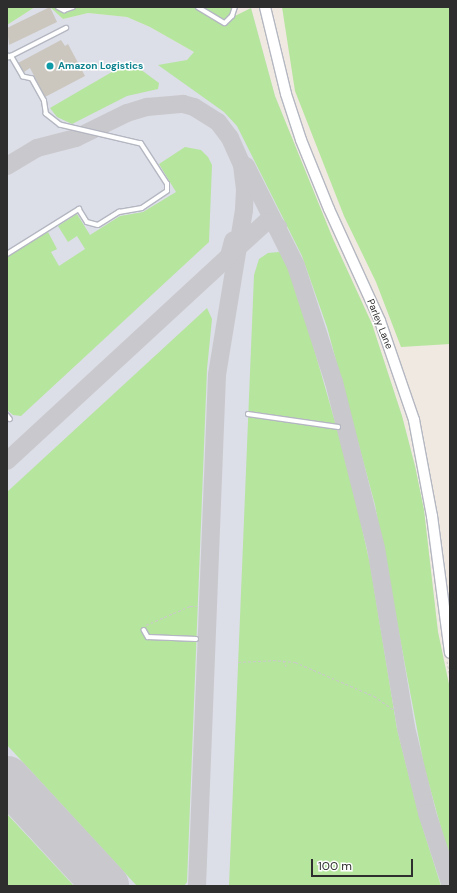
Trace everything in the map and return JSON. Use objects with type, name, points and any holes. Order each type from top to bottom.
[{"type":"main road","name":"Parley Lane","points":[[265,7],[286,94],[302,140],[328,209],[380,321],[414,420],[432,516],[448,654]]},
{"type":"lane","points":[[58,7],[64,10],[74,7]]},
{"type":"lane","points":[[198,7],[225,23],[232,16],[235,7]]},
{"type":"lane","points":[[7,254],[79,209],[87,222],[98,225],[119,212],[142,208],[167,191],[167,184],[141,144],[60,125],[46,114],[44,101],[32,79],[23,77],[9,56],[66,28]]},
{"type":"lane","points":[[248,414],[338,427]]},
{"type":"lane","points":[[7,415],[10,419]]},
{"type":"lane","points":[[144,630],[148,637],[196,639]]},
{"type":"path","points":[[144,630],[151,622],[190,606],[198,606]]},
{"type":"path","points":[[448,654],[450,678]]},
{"type":"path","points":[[283,660],[286,666]]},
{"type":"path","points":[[238,662],[283,660],[295,662],[374,696],[394,710]]},
{"type":"shaded area","points":[[35,7],[50,7],[63,19],[88,13],[127,17],[150,27],[194,52],[234,17],[251,8],[275,96],[333,239],[372,324],[402,416],[415,466],[424,510],[438,632],[450,689],[450,886],[7,886],[7,25]]},
{"type":"green space","points":[[7,7],[35,7],[7,25]]},
{"type":"green space","points":[[50,7],[238,7],[235,16],[251,8],[275,96],[333,239],[372,324],[402,416],[415,466],[424,510],[438,632],[450,689],[450,861],[424,766],[375,505],[327,327],[302,256],[237,126],[224,112],[158,65],[187,60],[194,52],[150,27],[127,17],[88,13],[63,19]]},
{"type":"green space","points":[[282,7],[450,7],[450,344],[401,347],[376,282],[344,216],[295,91]]},
{"type":"green space","points":[[117,69],[140,69],[159,83],[158,89],[127,96],[72,124],[57,117],[50,108]]},
{"type":"green space","points":[[185,147],[201,150],[208,157],[212,165],[209,242],[21,416],[13,415],[7,410],[7,257],[48,232],[57,249],[51,252],[59,266],[85,249],[77,236],[68,242],[58,226],[77,214],[90,235],[120,216],[143,212],[176,192],[159,164]]},
{"type":"green space","points":[[279,252],[284,256],[300,300],[350,474],[370,564],[397,729],[419,816],[441,886],[229,886],[254,275],[259,259],[268,253]]},
{"type":"green space","points":[[207,308],[212,319],[207,369],[187,882],[184,886],[137,886],[7,745],[7,492]]},
{"type":"green space","points":[[7,814],[74,886],[7,886]]},
{"type":"building","points":[[50,7],[57,22],[9,45],[7,28]]},
{"type":"building","name":"Amazon Logistics","points":[[61,40],[65,46],[68,44],[85,76],[45,97],[30,68],[24,72],[18,63]]},
{"type":"taxiway","points":[[7,166],[37,148],[76,138],[127,113],[147,107],[183,104],[194,107],[218,122],[230,138],[242,165],[245,190],[244,210],[217,375],[197,886]]},
{"type":"taxiway","points":[[246,166],[296,266],[334,382],[376,548],[406,728],[427,813],[450,883]]},
{"type":"taxiway","points":[[234,251],[266,222],[271,222],[278,227]]},
{"type":"taxiway","points":[[7,461],[229,256],[233,241]]},
{"type":"runway","points":[[7,779],[106,886]]},
{"type":"place","name":"Amazon Logistics","points":[[50,66]]}]
